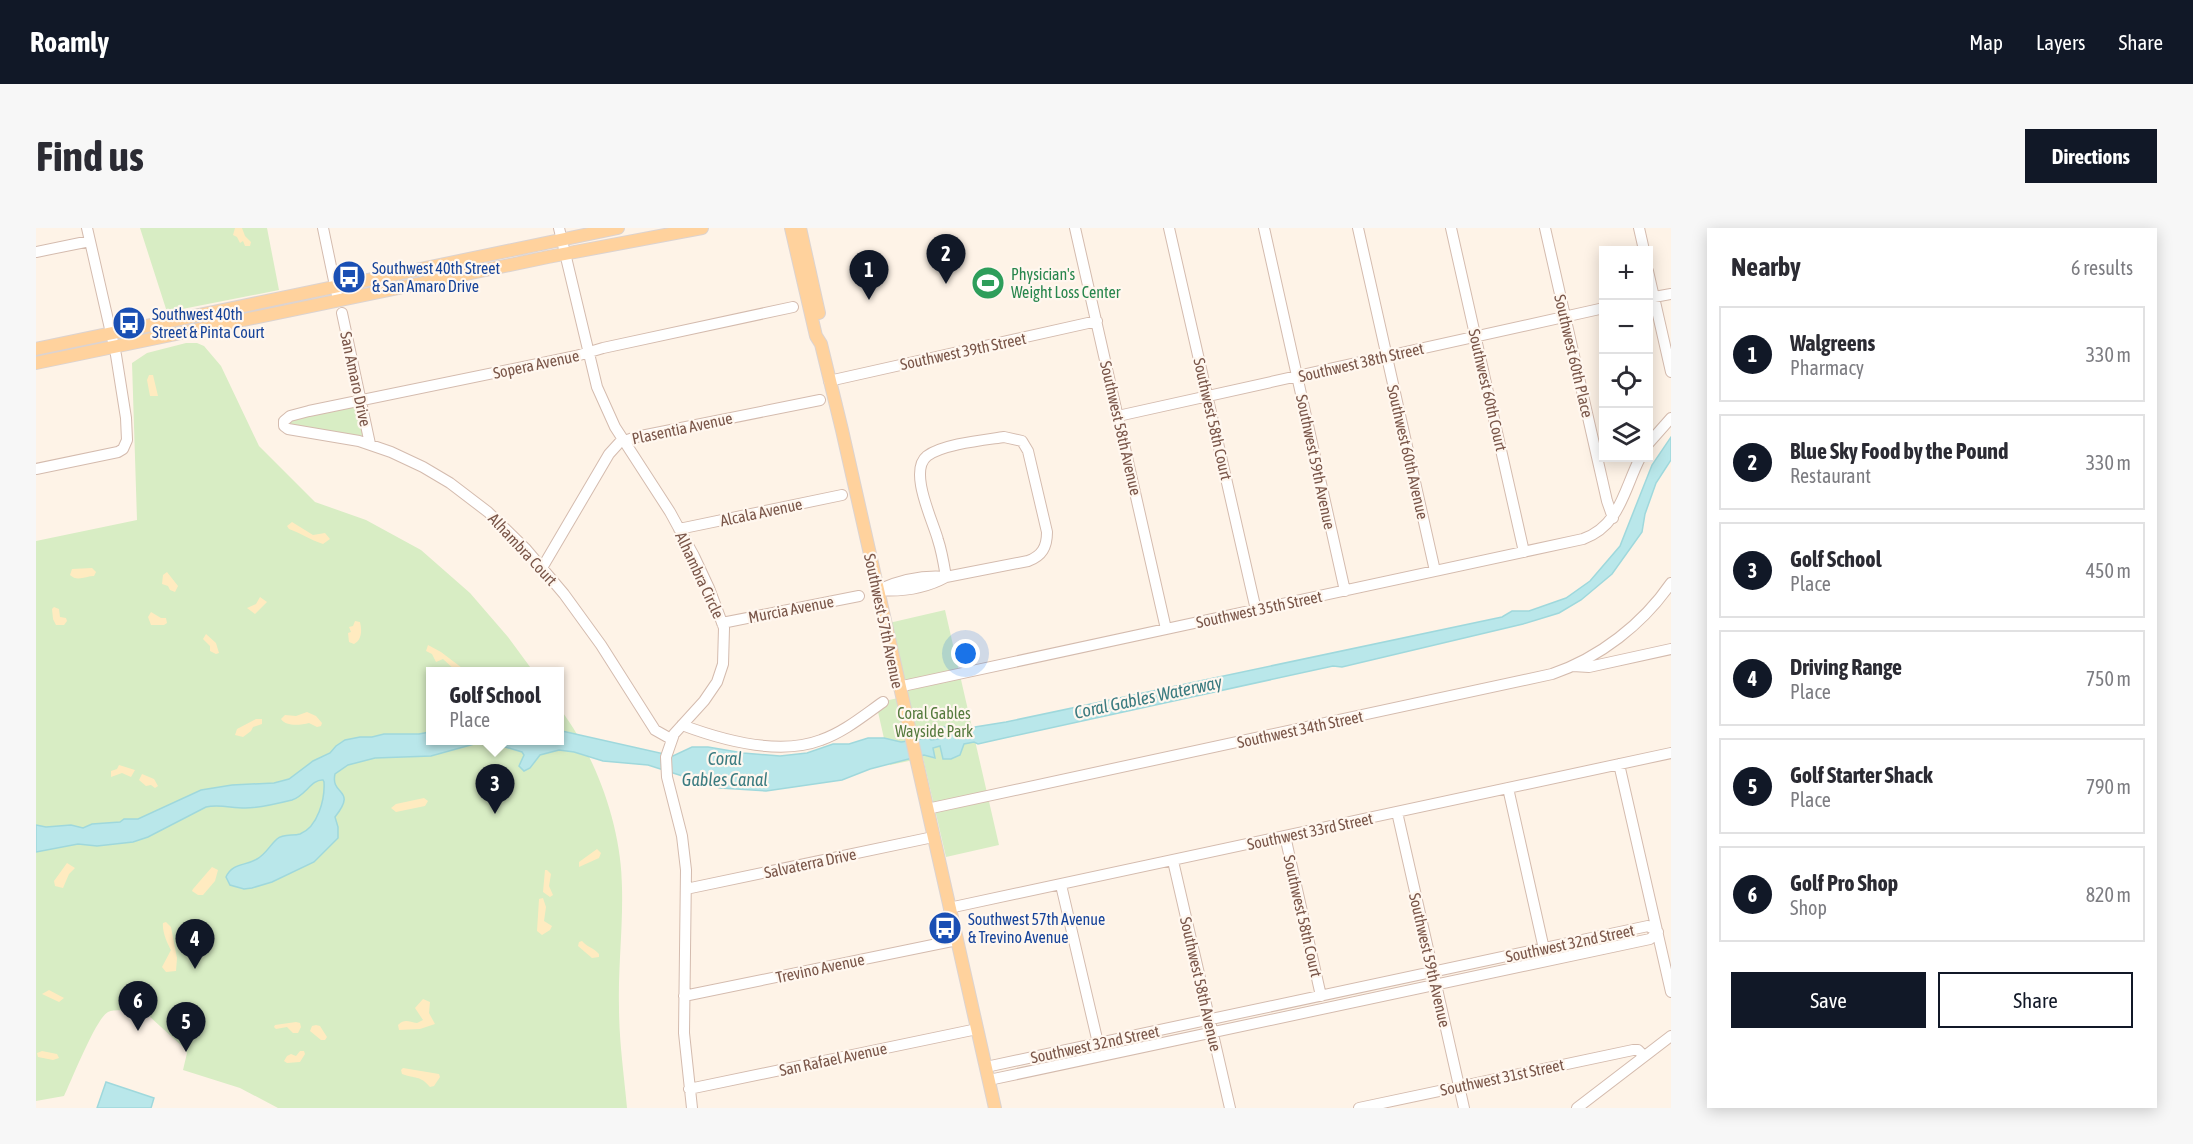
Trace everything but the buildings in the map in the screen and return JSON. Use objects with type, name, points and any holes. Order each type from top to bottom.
[{"type":"main road","points":[[36,349],[336,287],[560,234],[618,228]]},
{"type":"main road","points":[[36,363],[564,253],[702,228]]},
{"type":"main road","name":"Southwest 57th Avenue","points":[[791,228],[823,334],[821,344],[829,381],[995,1108]]},
{"type":"main road","name":"Southwest 57th Avenue","points":[[800,228],[809,288]]},
{"type":"street","points":[[36,469],[114,453],[124,447],[128,432],[114,346],[87,228]]},
{"type":"street","points":[[323,228],[338,300]]},
{"type":"street","name":"Southwest 58th Avenue","points":[[1076,228],[1166,629]]},
{"type":"street","name":"Southwest 58th Court","points":[[1169,228],[1256,610]]},
{"type":"street","name":"Southwest 59th Avenue","points":[[1264,228],[1344,591]]},
{"type":"street","name":"Southwest 60th Avenue","points":[[1358,228],[1435,571]]},
{"type":"street","name":"Southwest 60th Court","points":[[1451,228],[1524,552]]},
{"type":"street","name":"Southwest 60th Place","points":[[1545,228],[1608,509],[1613,518]]},
{"type":"street","points":[[1639,228],[1643,246]]},
{"type":"street","name":"Alhambra Circle","points":[[560,234],[597,387],[624,441],[679,529],[702,572],[725,635],[723,664],[717,682],[704,701],[671,739],[666,752],[666,772],[682,836],[686,889],[685,1045],[692,1108]]},
{"type":"street","points":[[36,252],[90,241]]},
{"type":"street","points":[[1653,298],[1671,294]]},
{"type":"street","points":[[1653,300],[1671,372]]},
{"type":"street","name":"Sopera Avenue","points":[[283,424],[285,420],[294,415],[793,307]]},
{"type":"street","name":"Southwest 38th Street","points":[[1118,416],[1599,309]]},
{"type":"street","name":"San Amaro Drive","points":[[342,313],[369,444]]},
{"type":"street","name":"Southwest 39th Street","points":[[829,381],[1097,321]]},
{"type":"street","name":"Plasentia Avenue","points":[[542,568],[615,446],[624,441],[820,400]]},
{"type":"street","points":[[1653,438],[1671,418]]},
{"type":"street","name":"Alhambra Court","points":[[283,424],[285,428],[291,430],[369,444],[415,463],[459,489],[502,523],[583,619],[655,730],[671,739]]},
{"type":"street","points":[[877,590],[897,592],[931,585],[946,577],[1038,557],[1044,550],[1047,532],[1029,454],[1024,443],[1019,439],[1004,437],[947,448],[932,453],[923,460],[920,471],[921,483],[946,577]]},
{"type":"street","points":[[1613,518],[1638,462]]},
{"type":"street","name":"Alcala Avenue","points":[[679,529],[842,495]]},
{"type":"street","name":"Southwest 35th Street","points":[[898,687],[1587,538],[1613,518]]},
{"type":"street","points":[[1573,666],[1632,627],[1671,583]]},
{"type":"street","name":"Murcia Avenue","points":[[722,623],[859,596]]},
{"type":"street","name":"Southwest 34th Street","points":[[927,809],[1552,674],[1573,666],[1589,667],[1671,649]]},
{"type":"street","points":[[682,725],[733,741],[794,747],[836,734],[883,702]]},
{"type":"street","name":"Southwest 33rd Street","points":[[949,908],[1671,753]]},
{"type":"street","points":[[1619,764],[1671,992]]},
{"type":"street","points":[[1508,788],[1544,949]]},
{"type":"street","name":"Southwest 59th Avenue","points":[[1397,812],[1464,1108]]},
{"type":"street","name":"Southwest 58th Court","points":[[1285,836],[1321,996]]},
{"type":"street","name":"Salvaterra Drive","points":[[686,889],[933,837]]},
{"type":"street","name":"Southwest 58th Avenue","points":[[1173,861],[1230,1108]]},
{"type":"street","points":[[1061,885],[1098,1043]]},
{"type":"street","name":"Southwest 32nd Street","points":[[1648,926],[1658,932],[1650,939],[1212,1033],[987,1073],[1098,1043],[1648,926]]},
{"type":"street","name":"Trevino Avenue","points":[[684,996],[957,940]]},
{"type":"street","name":"San Rafael Avenue","points":[[689,1089],[977,1029]]},
{"type":"street","points":[[1577,1108],[1671,1036]]},
{"type":"street","name":"Southwest 31st Street","points":[[1359,1108],[1633,1050],[1638,1050],[1644,1056]]},
{"type":"green space","points":[[140,228],[267,228],[279,290],[167,312]]},
{"type":"green space","points":[[186,343],[197,343],[204,346],[221,366],[259,446],[315,502],[366,520],[421,550],[470,593],[530,667],[426,667],[426,745],[564,745],[564,715],[573,728],[585,748],[604,794],[612,817],[621,865],[619,1020],[627,1108],[278,1108],[240,1088],[183,1070],[187,1053],[183,1047],[149,1016],[140,1015],[140,1012],[136,1010],[108,1012],[97,1026],[64,1096],[36,1101],[36,541],[137,520],[132,363],[147,353]]},
{"type":"green space","points":[[354,406],[359,408],[364,434],[362,436],[289,425],[292,419]]},
{"type":"green space","name":"Coral Gables Wayside Park","points":[[945,610],[999,845],[946,857],[923,758],[890,765],[876,703],[907,696],[889,623]]},
{"type":"sand","points":[[235,228],[242,228],[245,236],[251,242],[250,246],[245,246],[243,241],[240,243],[233,235]]},
{"type":"sand","points":[[149,375],[153,375],[158,396],[150,396],[147,380]]},
{"type":"sand","points":[[292,522],[313,535],[325,533],[330,539],[323,544],[314,541],[289,529],[287,526]]},
{"type":"sand","points":[[92,568],[96,572],[94,576],[79,578],[70,575],[72,569]]},
{"type":"sand","points":[[167,572],[178,586],[175,592],[162,584],[163,575]]},
{"type":"sand","points":[[260,597],[267,602],[255,614],[247,608],[256,604]]},
{"type":"sand","points":[[54,607],[59,609],[60,617],[66,618],[64,625],[56,625],[53,619],[52,609]]},
{"type":"sand","points":[[151,612],[161,618],[166,618],[167,623],[151,625],[148,617]]},
{"type":"sand","points":[[355,621],[360,622],[361,631],[359,640],[354,644],[349,642],[348,633],[351,632],[349,627],[353,626]]},
{"type":"sand","points":[[206,634],[216,643],[219,653],[210,651],[210,646],[203,639]]},
{"type":"sand","points":[[428,645],[461,667],[452,667],[443,659],[436,662],[432,654],[426,651]]},
{"type":"sand","points":[[307,712],[316,716],[322,723],[321,726],[317,727],[309,723],[290,724],[281,719],[285,715],[296,716]]},
{"type":"sand","points":[[256,719],[262,719],[262,724],[253,727],[243,737],[235,735],[237,729]]},
{"type":"sand","points":[[119,765],[135,770],[131,777],[122,773],[111,777],[111,771],[117,769]]},
{"type":"sand","points":[[142,774],[154,779],[158,786],[155,788],[151,785],[146,786],[139,780]]},
{"type":"sand","points":[[424,798],[428,801],[425,806],[396,812],[391,808],[396,804]]},
{"type":"sand","points":[[597,849],[601,853],[599,858],[579,867],[579,862]]},
{"type":"sand","points":[[67,863],[75,868],[69,874],[63,888],[55,886],[54,881]]},
{"type":"sand","points":[[212,867],[218,870],[215,881],[203,895],[198,895],[192,891],[193,889]]},
{"type":"sand","points":[[545,870],[551,874],[549,886],[553,895],[550,897],[543,892]]},
{"type":"sand","points":[[543,898],[546,907],[544,921],[552,926],[542,935],[537,931],[539,899]]},
{"type":"sand","points":[[166,922],[171,927],[177,958],[176,971],[166,972],[162,967],[171,950],[163,930],[163,923]]},
{"type":"sand","points":[[582,941],[595,950],[599,957],[592,958],[578,946]]},
{"type":"sand","points":[[49,990],[64,998],[59,1002],[42,994]]},
{"type":"sand","points":[[423,999],[430,1002],[429,1013],[435,1024],[420,1029],[399,1030],[398,1025],[403,1022],[417,1023],[423,1020],[415,1008]]},
{"type":"sand","points":[[300,1023],[301,1027],[298,1033],[293,1033],[287,1027],[276,1029],[274,1027],[275,1025]]},
{"type":"sand","points":[[312,1026],[320,1026],[327,1037],[325,1040],[321,1040],[310,1031]]},
{"type":"sand","points":[[42,1051],[57,1054],[59,1058],[53,1060],[38,1057],[37,1053]]},
{"type":"sand","points":[[300,1051],[304,1051],[305,1054],[300,1062],[287,1063],[284,1061],[287,1056],[291,1054],[296,1056]]},
{"type":"sand","points":[[403,1068],[439,1074],[440,1077],[434,1086],[430,1087],[420,1079],[402,1074]]},
{"type":"water","name":"Coral Gables Canal","points":[[1671,437],[1671,460],[1656,483],[1645,514],[1642,532],[1612,574],[1581,600],[1559,613],[1523,624],[1342,667],[1333,666],[978,744],[974,742],[964,744],[960,755],[951,759],[943,759],[940,746],[933,748],[935,758],[924,755],[870,769],[842,780],[766,791],[720,788],[648,765],[603,761],[559,750],[540,755],[530,768],[524,771],[519,766],[524,755],[522,752],[498,745],[564,745],[564,731],[673,756],[692,747],[708,747],[780,756],[807,753],[833,744],[849,744],[868,738],[884,738],[901,742],[929,738],[931,740],[938,739],[938,731],[943,727],[960,728],[961,732],[972,730],[975,727],[1502,617],[1512,611],[1529,611],[1566,598],[1590,581],[1620,546],[1652,465]]},
{"type":"water","name":"Coral Gables Canal","points":[[426,733],[426,745],[471,745],[431,756],[375,758],[348,765],[335,774],[336,786],[344,796],[341,808],[335,817],[338,838],[314,862],[272,882],[244,889],[230,885],[226,877],[235,867],[260,857],[279,837],[300,834],[311,825],[322,804],[323,780],[315,782],[292,800],[250,808],[206,807],[148,837],[133,842],[97,846],[78,844],[36,852],[36,825],[46,827],[71,825],[83,828],[92,824],[138,819],[201,790],[232,785],[274,783],[289,779],[313,761],[330,753],[345,740],[384,734]]},
{"type":"water","points":[[106,1082],[154,1098],[151,1108],[97,1108]]},
{"type":"place","name":"Southwest 40th Street & San Amaro Drive","points":[[349,277]]},
{"type":"place","name":"Physician's Weight Loss Center","points":[[988,283]]},
{"type":"place","name":"Blue Sky Food by the Pound","points":[[946,284]]},
{"type":"place","name":"Walgreens","points":[[869,300]]},
{"type":"place","name":"Southwest 40th Street & Pinta Court","points":[[129,323]]},
{"type":"place","name":"Golf School","points":[[495,814]]},
{"type":"place","name":"Southwest 57th Avenue & Trevino Avenue","points":[[945,928]]},
{"type":"place","name":"Driving Range","points":[[195,969]]},
{"type":"place","name":"Golf Pro Shop","points":[[138,1031]]},
{"type":"place","name":"Golf Starter Shack","points":[[186,1052]]},
{"type":"water label","name":"Coral Gables Waterway","points":[[1148,697]]}]
